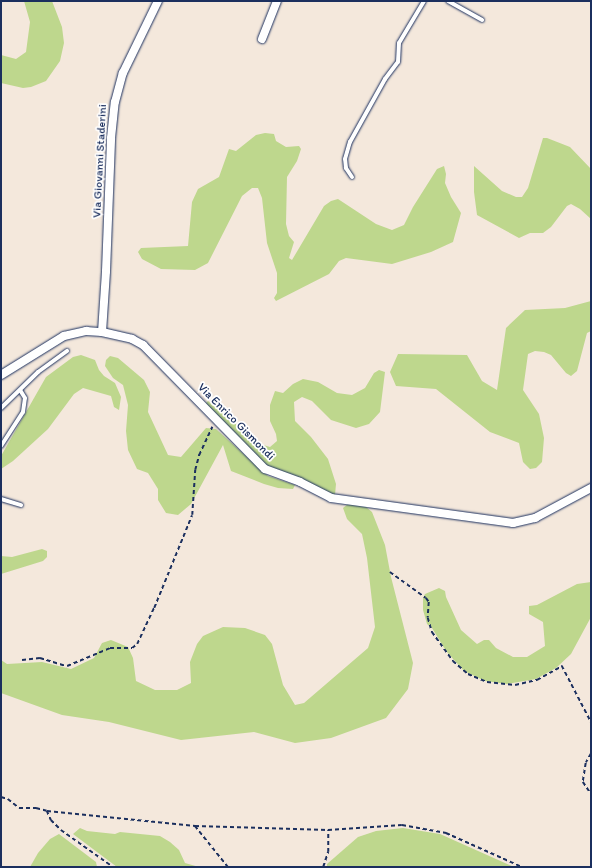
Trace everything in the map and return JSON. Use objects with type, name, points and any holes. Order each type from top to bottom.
[{"type":"street","name":"Via Giovanni Staderini","points":[[102,332],[106,272],[111,138],[115,97],[123,73],[158,1]]},
{"type":"street","points":[[262,39],[277,1]]},
{"type":"street","name":"Via Enrico Gismondi","points":[[1,375],[56,339],[79,332],[102,332],[132,339],[143,345],[215,420],[265,469],[300,482],[327,497],[513,523],[535,518],[591,488]]},
{"type":"lane","points":[[352,177],[346,168],[345,159],[350,142],[385,79],[398,62],[399,44],[424,1]]},
{"type":"lane","points":[[448,1],[482,20]]},
{"type":"lane","points":[[1,408],[38,372],[67,351]]},
{"type":"lane","points":[[1,446],[23,412],[25,398],[20,390]]},
{"type":"lane","points":[[1,499],[21,505]]},
{"type":"path","points":[[22,660],[40,658],[67,666],[110,648],[132,648],[137,644],[154,608],[192,515],[195,470],[198,455],[215,420]]},
{"type":"path","points":[[390,572],[426,598],[429,602],[428,618],[432,632],[453,661],[468,674],[487,682],[515,685],[537,680],[562,666],[591,722]]},
{"type":"path","points":[[591,754],[586,763],[583,782],[591,794]]},
{"type":"path","points":[[1,797],[8,798],[19,808],[36,808],[47,811],[195,826],[328,830],[402,825],[446,834],[522,867]]},
{"type":"path","points":[[47,811],[51,820],[62,830],[112,867]]},
{"type":"path","points":[[195,826],[228,867]]},
{"type":"path","points":[[323,867],[328,852],[328,830]]},
{"type":"green space","points":[[24,1],[52,1],[62,27],[64,43],[60,61],[46,81],[31,87],[23,88],[1,83],[1,55],[16,59],[26,52],[30,22]]},
{"type":"green space","points":[[265,133],[274,134],[276,141],[286,147],[299,146],[301,149],[297,161],[287,177],[286,224],[289,236],[294,242],[289,258],[292,260],[324,206],[331,201],[338,199],[376,224],[392,230],[404,225],[413,207],[437,169],[444,166],[446,174],[445,183],[451,197],[461,213],[453,242],[431,252],[392,264],[346,258],[339,261],[329,274],[276,301],[274,298],[277,293],[277,273],[267,243],[262,198],[258,188],[252,188],[242,196],[208,263],[195,270],[161,269],[142,259],[138,252],[141,248],[188,246],[192,202],[198,189],[219,177],[229,149],[236,151],[256,135]]},
{"type":"green space","points":[[543,138],[547,138],[570,147],[591,169],[591,219],[580,209],[571,204],[567,206],[551,227],[543,233],[530,233],[519,238],[477,215],[474,192],[474,166],[502,191],[516,197],[522,197],[528,188]]},
{"type":"green space","points":[[591,301],[591,331],[587,333],[577,371],[571,376],[566,373],[551,355],[544,352],[535,351],[528,354],[523,390],[539,414],[544,438],[542,462],[536,468],[530,469],[523,462],[519,443],[490,432],[436,389],[396,386],[390,372],[398,354],[467,355],[482,381],[497,390],[506,328],[525,310],[565,308]]},
{"type":"green space","points":[[81,355],[95,360],[99,370],[104,376],[115,383],[121,397],[119,410],[114,407],[111,396],[83,388],[74,394],[48,429],[13,461],[1,469],[1,456],[46,377],[73,357]]},
{"type":"green space","points":[[110,356],[118,358],[144,380],[150,392],[148,412],[168,455],[181,457],[206,428],[216,429],[268,476],[295,485],[293,489],[278,488],[264,484],[231,471],[223,445],[191,504],[178,515],[166,513],[158,500],[158,489],[148,473],[137,469],[128,450],[126,431],[128,405],[123,385],[113,378],[105,366],[106,360]]},
{"type":"green space","points":[[379,370],[385,372],[380,412],[369,424],[356,428],[331,420],[312,401],[302,397],[294,402],[295,421],[311,437],[328,459],[336,484],[335,495],[262,463],[205,404],[208,401],[260,444],[270,447],[277,441],[276,434],[270,421],[270,405],[275,391],[283,393],[293,384],[303,379],[318,382],[337,393],[352,395],[365,388],[374,373]]},
{"type":"green space","points":[[348,504],[366,507],[372,512],[385,545],[391,577],[413,663],[408,689],[386,718],[331,738],[295,743],[254,732],[181,740],[109,722],[62,715],[1,693],[1,660],[7,664],[42,662],[71,669],[94,658],[102,643],[111,640],[128,647],[133,658],[136,681],[155,690],[177,690],[191,683],[190,662],[197,644],[203,636],[223,627],[245,628],[265,635],[272,644],[283,685],[295,705],[304,703],[368,648],[375,627],[367,558],[362,534],[347,519],[343,508]]},
{"type":"green space","points":[[42,549],[47,551],[47,557],[43,561],[1,574],[1,556],[12,557]]},
{"type":"green space","points":[[591,582],[591,617],[571,654],[556,668],[536,679],[507,684],[485,681],[464,671],[446,651],[432,628],[427,624],[423,610],[423,598],[425,594],[439,588],[445,591],[446,597],[461,630],[477,644],[484,640],[489,640],[496,648],[513,657],[527,657],[545,646],[543,622],[529,614],[529,606],[537,605],[577,584]]},
{"type":"green space","points":[[80,828],[87,831],[115,834],[120,832],[160,836],[179,850],[185,863],[199,867],[117,867],[73,834]]},
{"type":"green space","points":[[403,828],[440,834],[514,867],[327,867],[327,864],[358,837],[376,831]]},
{"type":"green space","points":[[59,834],[96,862],[97,867],[30,867],[38,853],[50,839]]}]
